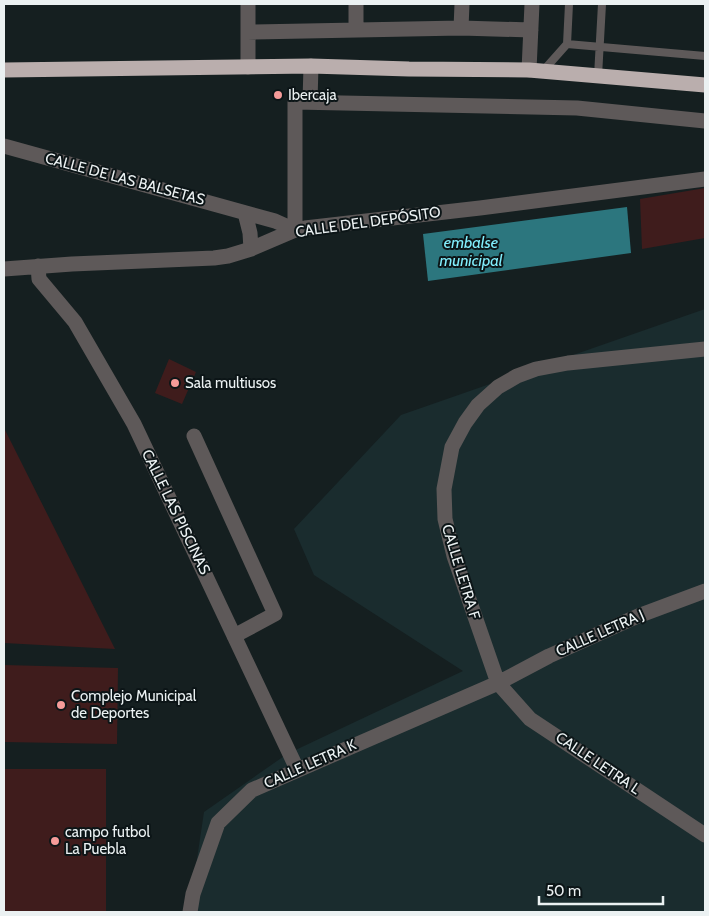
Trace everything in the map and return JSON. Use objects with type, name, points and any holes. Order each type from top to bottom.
[{"type":"highway","points":[[4,70],[311,66],[536,70],[705,85]]},
{"type":"street","points":[[248,4],[248,67]]},
{"type":"street","points":[[356,4],[356,29]]},
{"type":"street","points":[[461,28],[462,4]]},
{"type":"street","points":[[532,4],[531,30],[536,70]]},
{"type":"street","points":[[248,32],[461,28],[531,30]]},
{"type":"street","points":[[310,101],[311,66]]},
{"type":"street","points":[[295,230],[295,102],[577,108],[705,121]]},
{"type":"street","name":"CALLE DE LAS BALSETAS","points":[[4,146],[245,212],[275,221],[295,230]]},
{"type":"street","name":"CALLE DEL DEPÓSITO","points":[[4,270],[38,266],[197,260],[228,256],[251,249],[295,230],[705,179]]},
{"type":"street","points":[[245,212],[250,233],[251,249]]},
{"type":"street","name":"CALLE LAS PISCINAS","points":[[38,266],[39,279],[75,322],[134,424],[297,769]]},
{"type":"street","name":"CALLE LETRA F","points":[[498,683],[454,556],[445,519],[444,489],[449,461],[452,447],[465,423],[478,405],[498,387],[517,376],[536,369],[568,363],[705,349]]},
{"type":"street","points":[[194,436],[275,614],[234,636]]},
{"type":"street","name":"CALLE LETRA J","points":[[498,683],[549,656],[638,616],[705,591]]},
{"type":"street","name":"CALLE LETRA K","points":[[190,912],[194,894],[218,823],[252,790],[498,683]]},
{"type":"street","name":"CALLE LETRA L","points":[[498,683],[530,718],[705,835]]},
{"type":"lane","points":[[567,44],[569,4]]},
{"type":"lane","points":[[598,76],[602,4]]},
{"type":"lane","points":[[536,70],[567,44],[705,56]]},
{"type":"shaded area","points":[[705,188],[705,238],[642,249],[640,199]]},
{"type":"shaded area","points":[[705,309],[705,912],[189,912],[204,812],[287,754],[463,671],[314,575],[294,529],[401,415]]},
{"type":"shaded area","name":"Sala multiusos","points":[[169,359],[196,372],[182,404],[155,393]]},
{"type":"shaded area","points":[[4,428],[115,649],[4,643]]},
{"type":"shaded area","name":"Complejo Municipal de Deportes","points":[[4,665],[118,668],[117,744],[4,742]]},
{"type":"shaded area","name":"campo futbol La Puebla","points":[[4,769],[106,769],[106,912],[4,912]]},
{"type":"water","name":"embalse municipal","points":[[627,207],[631,253],[428,281],[423,234]]},
{"type":"place","name":"Ibercaja","points":[[278,95]]},
{"type":"place","name":"Sala multiusos","points":[[175,383]]},
{"type":"place","name":"Complejo Municipal de Deportes","points":[[61,705]]},
{"type":"place","name":"campo futbol La Puebla","points":[[55,841]]}]
